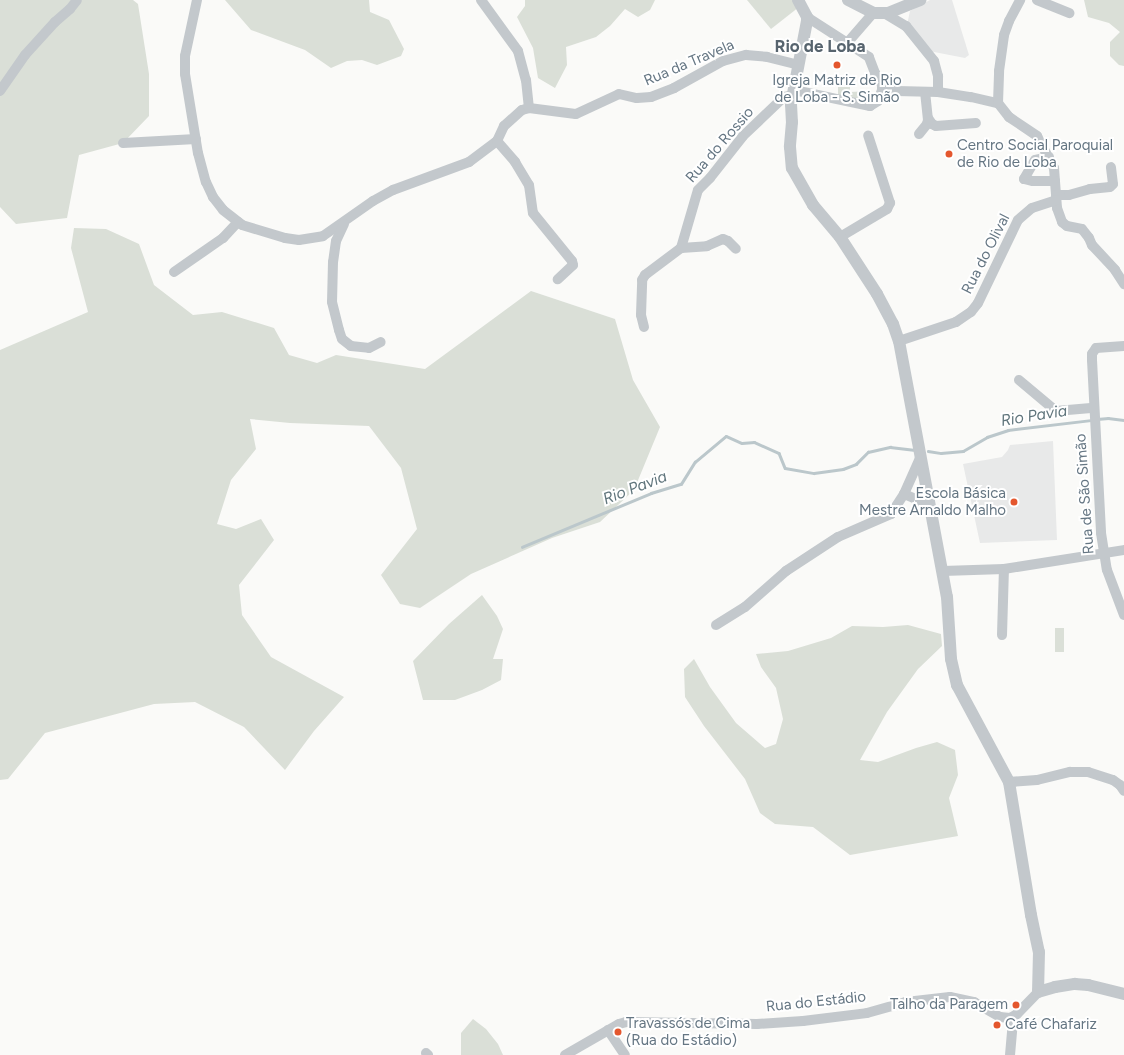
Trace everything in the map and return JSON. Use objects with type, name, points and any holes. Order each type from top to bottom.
[{"type":"street","points":[[0,91],[25,55],[77,0]]},
{"type":"street","points":[[197,0],[185,56],[185,74],[202,168],[213,197],[223,210],[238,222],[272,235],[299,240],[311,240],[324,236],[372,202],[393,190],[469,162],[497,141],[504,126],[522,110],[528,108],[524,72],[518,51],[481,0]]},
{"type":"street","points":[[798,0],[807,17],[848,42],[869,57],[875,73],[882,85],[897,91],[938,92],[971,96],[998,103],[1009,117],[1037,136],[1054,168],[1059,218],[1067,226],[1082,229],[1092,245],[1115,270],[1124,284]]},
{"type":"street","points":[[848,0],[906,26],[934,61],[938,76],[938,92]]},
{"type":"street","points":[[848,42],[879,13],[896,11],[920,0]]},
{"type":"street","points":[[998,103],[998,70],[1004,35],[1009,21],[1020,0]]},
{"type":"street","points":[[1037,0],[1069,13]]},
{"type":"street","points":[[807,17],[794,92],[790,147],[792,168],[813,205],[840,237],[889,314],[899,341],[943,571],[949,612],[951,659],[957,686],[1009,782],[1031,915],[1039,952],[1038,992]]},
{"type":"street","name":"Rua da Travela","points":[[528,108],[576,114],[619,94],[637,98],[651,97],[674,88],[723,61],[746,55],[758,55],[799,65]]},
{"type":"street","points":[[794,92],[870,106],[878,101],[882,85]]},
{"type":"street","name":"Rua do Rossio","points":[[681,248],[698,190],[710,178],[743,136],[784,97],[794,92]]},
{"type":"street","points":[[919,134],[927,124],[928,118],[925,92]]},
{"type":"street","points":[[928,118],[932,124],[936,126],[976,123]]},
{"type":"street","points":[[840,237],[887,209],[890,203],[890,198],[868,135]]},
{"type":"street","points":[[123,143],[196,139]]},
{"type":"street","points":[[497,141],[515,162],[529,185],[533,213],[572,261],[573,265],[558,279]]},
{"type":"street","points":[[1048,157],[1035,160],[1024,179],[1055,182]]},
{"type":"street","name":"Rua do Olival","points":[[899,341],[956,322],[972,312],[978,303],[1018,220],[1032,208],[1056,197],[1090,189],[1110,187],[1113,184],[1112,167]]},
{"type":"street","points":[[174,272],[223,238],[238,222]]},
{"type":"street","points":[[345,222],[336,241],[333,262],[332,302],[339,330],[342,339],[351,346],[369,348],[381,342]]},
{"type":"street","points":[[644,327],[641,315],[642,280],[645,275],[681,248],[707,246],[723,239],[728,240],[736,249]]},
{"type":"street","name":"Rua de São Simão","points":[[1124,346],[1103,347],[1094,351],[1092,360],[1101,533],[1107,570],[1124,616]]},
{"type":"street","points":[[1019,380],[1056,410],[1094,408]]},
{"type":"street","points":[[716,625],[745,607],[786,571],[838,537],[891,514],[904,494],[922,456]]},
{"type":"street","points":[[904,494],[930,505]]},
{"type":"street","points":[[943,571],[1004,569],[1124,550]]},
{"type":"street","points":[[1002,634],[1004,569]]},
{"type":"street","points":[[1009,782],[1037,780],[1070,772],[1088,772],[1113,780],[1120,785],[1124,791]]},
{"type":"street","points":[[1010,1055],[1013,1017],[1038,992],[1075,984],[1088,985],[1124,994]]},
{"type":"street","name":"Rua do Estádio","points":[[565,1055],[619,1024],[626,1022],[757,1024],[803,1021],[867,1013],[906,1002],[950,997],[974,1002],[1000,1017],[1013,1017]]},
{"type":"street","points":[[608,1030],[625,1055]]},
{"type":"shaded area","points":[[0,0],[133,0],[138,4],[149,74],[149,116],[123,143],[79,155],[67,218],[16,224],[0,207]]},
{"type":"shaded area","points":[[225,0],[369,0],[370,12],[389,20],[404,49],[401,56],[377,65],[362,60],[347,61],[331,68],[305,50],[251,30]]},
{"type":"shaded area","points":[[525,0],[655,0],[650,10],[638,17],[625,9],[610,26],[596,37],[566,47],[567,65],[555,88],[538,78],[533,48],[517,17],[525,6]]},
{"type":"shaded area","points":[[747,0],[793,0],[799,7],[771,29]]},
{"type":"shaded area","points":[[930,0],[952,0],[969,55],[965,58],[929,51],[907,25],[910,11]]},
{"type":"shaded area","points":[[1084,0],[1124,0],[1124,66],[1119,65],[1110,56],[1110,42],[1120,32],[1109,23],[1088,17]]},
{"type":"shaded area","points":[[838,85],[850,85],[850,92],[871,91],[871,101],[838,98]]},
{"type":"shaded area","points":[[74,228],[106,229],[139,244],[154,285],[193,315],[222,312],[274,328],[289,355],[317,363],[336,355],[425,369],[531,291],[615,319],[633,380],[660,427],[634,490],[600,522],[552,538],[471,574],[420,608],[400,604],[381,575],[417,529],[401,468],[369,426],[290,423],[250,419],[256,449],[231,480],[217,524],[236,529],[261,519],[274,540],[239,585],[242,615],[271,657],[344,697],[314,731],[285,770],[244,727],[195,702],[154,704],[45,733],[8,779],[0,780],[0,350],[88,312],[71,248]]},
{"type":"shaded area","name":"Escola Básica Mestre Arnaldo Malho","points":[[1053,441],[1057,540],[980,543],[963,464],[1002,457],[1010,445]]},
{"type":"shaded area","points":[[482,595],[497,616],[503,629],[493,659],[503,659],[501,680],[482,690],[455,700],[423,700],[413,661],[449,624]]},
{"type":"shaded area","points":[[908,625],[941,634],[942,646],[918,669],[887,712],[860,760],[878,762],[937,742],[955,750],[958,775],[949,798],[958,836],[850,855],[813,827],[775,824],[760,813],[745,779],[704,726],[685,697],[684,669],[694,659],[710,687],[736,723],[765,748],[776,744],[783,719],[776,688],[761,667],[756,654],[788,651],[831,638],[852,626],[883,627]]},
{"type":"shaded area","points":[[1055,628],[1064,628],[1064,652],[1055,652]]},
{"type":"shaded area","points":[[473,1019],[486,1029],[498,1044],[503,1055],[461,1055],[461,1033]]},
{"type":"waterway","name":"Rio Pavia","points":[[1097,419],[1108,418],[1124,420]]},
{"type":"waterway","name":"Rio Pavia","points":[[928,451],[941,453],[963,451],[987,437],[1008,430],[1092,420]]},
{"type":"waterway","name":"Rio Pavia","points":[[522,547],[651,493],[681,484],[695,462],[726,436],[742,443],[754,442],[779,453],[785,468],[814,473],[843,469],[856,464],[868,452],[890,447],[913,450]]},
{"type":"place","name":"Igreja Matriz de Rio de Loba - S. Simão","points":[[837,65]]},
{"type":"place","name":"Centro Social Paroquial de Rio de Loba","points":[[949,154]]},
{"type":"place","name":"Escola Básica Mestre Arnaldo Malho","points":[[1014,502]]},
{"type":"place","name":"Talho da Paragem","points":[[1016,1005]]},
{"type":"place","name":"Café Chafariz","points":[[997,1025]]},
{"type":"place","name":"Travassós de Cima (Rua do Estádio)","points":[[618,1032]]},
{"type":"district","name":"Rio de Loba","points":[[820,47]]}]
